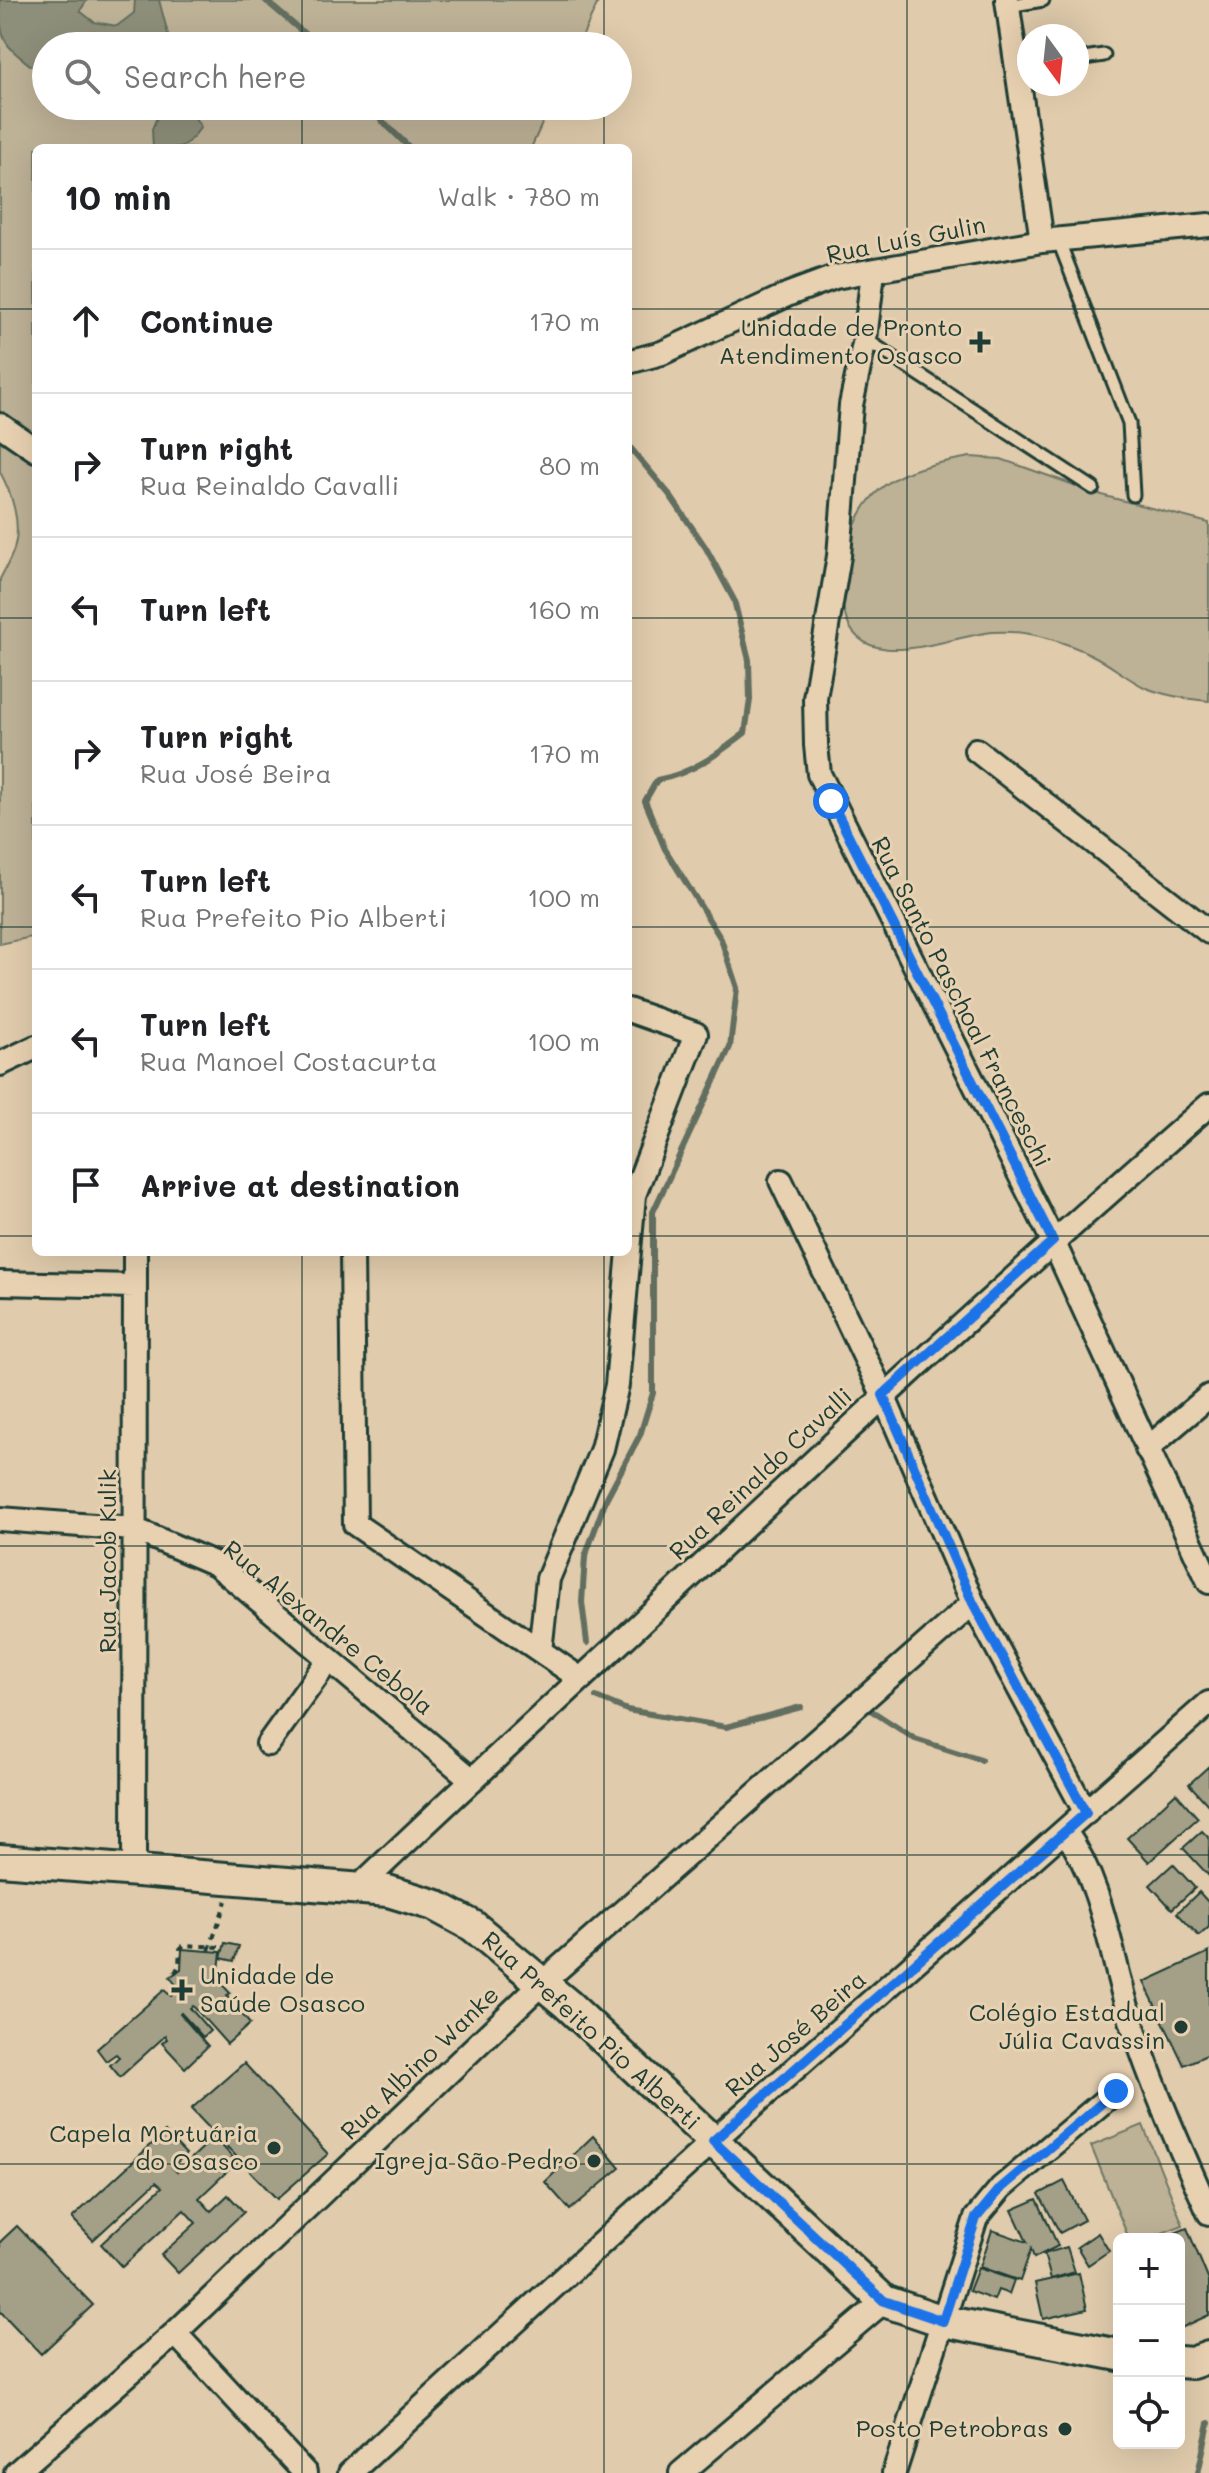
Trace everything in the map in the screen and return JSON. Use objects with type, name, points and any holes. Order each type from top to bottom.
[{"type":"main road","name":"Rua Prefeito Pio Alberti","points":[[0,1860],[388,1891],[434,1905],[473,1926],[542,1983],[884,2301],[943,2321],[1113,2354]]},
{"type":"main road","points":[[1185,2362],[1209,2357]]},
{"type":"street","points":[[1008,3],[1017,42]]},
{"type":"street","points":[[1027,96],[1050,240]]},
{"type":"street","name":"Rua Luís Gulin","points":[[632,361],[662,353],[789,294],[835,277],[1050,240],[1209,225]]},
{"type":"street","name":"Rua Santo Paschoal Franceschi","points":[[873,272],[865,339],[851,405],[839,556],[815,698],[819,774],[1053,1241],[1209,1582]]},
{"type":"street","points":[[0,425],[32,447]]},
{"type":"street","points":[[976,750],[1209,932]]},
{"type":"street","points":[[632,1011],[696,1034],[634,1195],[632,1217]]},
{"type":"street","points":[[0,1064],[32,1049]]},
{"type":"street","name":"Rua Reinaldo Cavalli","points":[[357,1889],[883,1395],[1209,1105]]},
{"type":"street","points":[[781,1181],[883,1395],[973,1603],[1086,1813]]},
{"type":"street","name":"Rua Jacob Kulik","points":[[134,1871],[135,1256]]},
{"type":"street","points":[[352,1256],[355,1524],[581,1679]]},
{"type":"street","points":[[540,1651],[548,1579],[602,1449],[617,1385],[629,1256]]},
{"type":"street","points":[[0,1283],[135,1286]]},
{"type":"street","points":[[1147,1449],[1209,1396]]},
{"type":"street","name":"Rua Alexandre Cebola","points":[[0,1519],[134,1529],[216,1564],[471,1779]]},
{"type":"street","name":"Rua Albino Wanke","points":[[16,2473],[175,2333],[542,1983],[973,1603]]},
{"type":"street","points":[[268,1744],[329,1659]]},
{"type":"street","name":"Rua José Beira","points":[[350,2473],[713,2141],[1209,1703]]},
{"type":"street","points":[[1065,1831],[1081,1854],[1103,1910],[1131,2020],[1170,2124],[1209,2213]]},
{"type":"street","points":[[894,2473],[976,2218],[1001,2188],[1116,2091]]},
{"type":"street","points":[[681,2473],[884,2301]]},
{"type":"street","points":[[175,2333],[305,2473]]},
{"type":"lane","points":[[1008,3],[1043,0]]},
{"type":"lane","points":[[1089,57],[1104,55]]},
{"type":"lane","points":[[1050,240],[1129,423],[1133,495]]},
{"type":"lane","points":[[865,339],[1093,488]]},
{"type":"path","points":[[209,1949],[228,1895],[230,1879]]},
{"type":"path","points":[[175,1973],[184,1945],[209,1949],[219,1947]]},
{"type":"shaded area","points":[[0,0],[599,0],[584,32],[32,32],[32,120],[544,120],[533,144],[32,144],[32,937],[0,944],[0,579],[13,553],[17,530],[12,499],[0,472]]},
{"type":"shaded area","points":[[0,0],[87,0],[80,11],[94,22],[117,26],[134,13],[135,0],[159,0],[167,32],[32,32],[32,66],[6,43],[1,27]]},
{"type":"shaded area","points":[[156,120],[196,120],[201,127],[185,144],[153,144],[152,129]]},
{"type":"shaded area","points":[[970,457],[1001,459],[1105,496],[1209,523],[1209,701],[1152,690],[1087,652],[1034,635],[993,632],[930,645],[885,649],[867,644],[853,632],[844,611],[842,572],[860,514],[883,486],[898,477],[931,465]]},
{"type":"shaded area","points":[[1143,2125],[1183,2225],[1162,2233],[1127,2233],[1091,2146]]},
{"type":"building","points":[[1209,1766],[1209,1806],[1189,1784]]},
{"type":"building","points":[[1176,1793],[1198,1818],[1149,1862],[1127,1838]]},
{"type":"building","points":[[1202,1831],[1209,1838],[1209,1876],[1183,1848]]},
{"type":"building","points":[[1173,1864],[1195,1888],[1172,1909],[1150,1885]]},
{"type":"building","points":[[1199,1892],[1209,1903],[1209,1927],[1199,1936],[1177,1913]]},
{"type":"building","points":[[225,1943],[239,1946],[234,1961],[221,1958]]},
{"type":"building","points":[[182,1949],[221,1952],[218,1980],[250,2024],[227,2044],[193,2006],[190,2008],[210,2031],[203,2037],[180,2014],[208,2046],[185,2068],[162,2043],[167,2039],[165,2036],[120,2077],[110,2065],[119,2057],[116,2054],[106,2061],[97,2049],[164,1990],[171,1996],[179,1989],[170,1977],[181,1969]]},
{"type":"building","name":"Colégio Estadual Júlia Cavassin","points":[[1209,1952],[1209,2054],[1184,2065],[1144,1982]]},
{"type":"building","name":"Capela Mortuária do Osasco","points":[[244,2063],[328,2154],[277,2199],[191,2109]]},
{"type":"building","points":[[165,2132],[186,2154],[172,2167],[177,2172],[214,2137],[237,2162],[199,2198],[211,2211],[228,2195],[244,2212],[178,2273],[161,2255],[196,2223],[184,2210],[122,2267],[101,2244],[162,2187],[156,2182],[93,2240],[72,2218]]},
{"type":"building","name":"Igreja São Pedro","points":[[593,2136],[620,2168],[570,2210],[545,2182]]},
{"type":"building","points":[[1064,2181],[1084,2220],[1060,2233],[1039,2194]]},
{"type":"building","points":[[1037,2199],[1058,2246],[1034,2258],[1031,2249],[1020,2281],[980,2267],[992,2230],[1027,2242],[1012,2210]]},
{"type":"building","points":[[17,2226],[93,2305],[41,2354],[0,2311],[0,2242]]},
{"type":"building","points":[[1187,2228],[1209,2281],[1209,2315],[1185,2326],[1185,2233],[1175,2233]]},
{"type":"building","points":[[1098,2233],[1109,2251],[1088,2265],[1077,2247]]},
{"type":"building","points":[[1067,2247],[1075,2272],[1051,2279],[1044,2254]]},
{"type":"building","points":[[978,2268],[1014,2280],[1009,2294],[998,2290],[994,2300],[969,2291]]},
{"type":"building","points":[[1079,2273],[1087,2309],[1043,2319],[1035,2283]]},
{"type":"waterway","points":[[265,0],[303,32]]},
{"type":"waterway","points":[[381,120],[406,144]]},
{"type":"waterway","points":[[587,1643],[582,1602],[585,1557],[606,1499],[640,1435],[653,1393],[653,1212],[730,1047],[737,988],[721,939],[665,849],[645,801],[657,780],[693,768],[745,733],[750,700],[749,660],[734,600],[706,548],[669,494],[632,450]]},
{"type":"waterway","points":[[596,1697],[627,1710],[726,1727],[801,1707]]},
{"type":"waterway","points":[[872,1711],[915,1739],[981,1760]]},
{"type":"waterway","points":[[1198,2473],[1209,2423]]},
{"type":"place","name":"Unidade de Pronto Atendimento Osasco","points":[[980,342]]},
{"type":"place","name":"Unidade de Saúde Osasco","points":[[182,1990]]},
{"type":"place","name":"Colégio Estadual Júlia Cavassin","points":[[1181,2027]]},
{"type":"place","name":"Capela Mortuária do Osasco","points":[[274,2148]]},
{"type":"place","name":"Igreja São Pedro","points":[[594,2161]]},
{"type":"place","name":"Posto Petrobras","points":[[1065,2429]]},
{"type":"route","points":[[831,801],[1053,1241],[883,1395],[973,1603],[1086,1813],[713,2141],[884,2301],[943,2321],[976,2218],[1001,2188],[1116,2091]]}]
